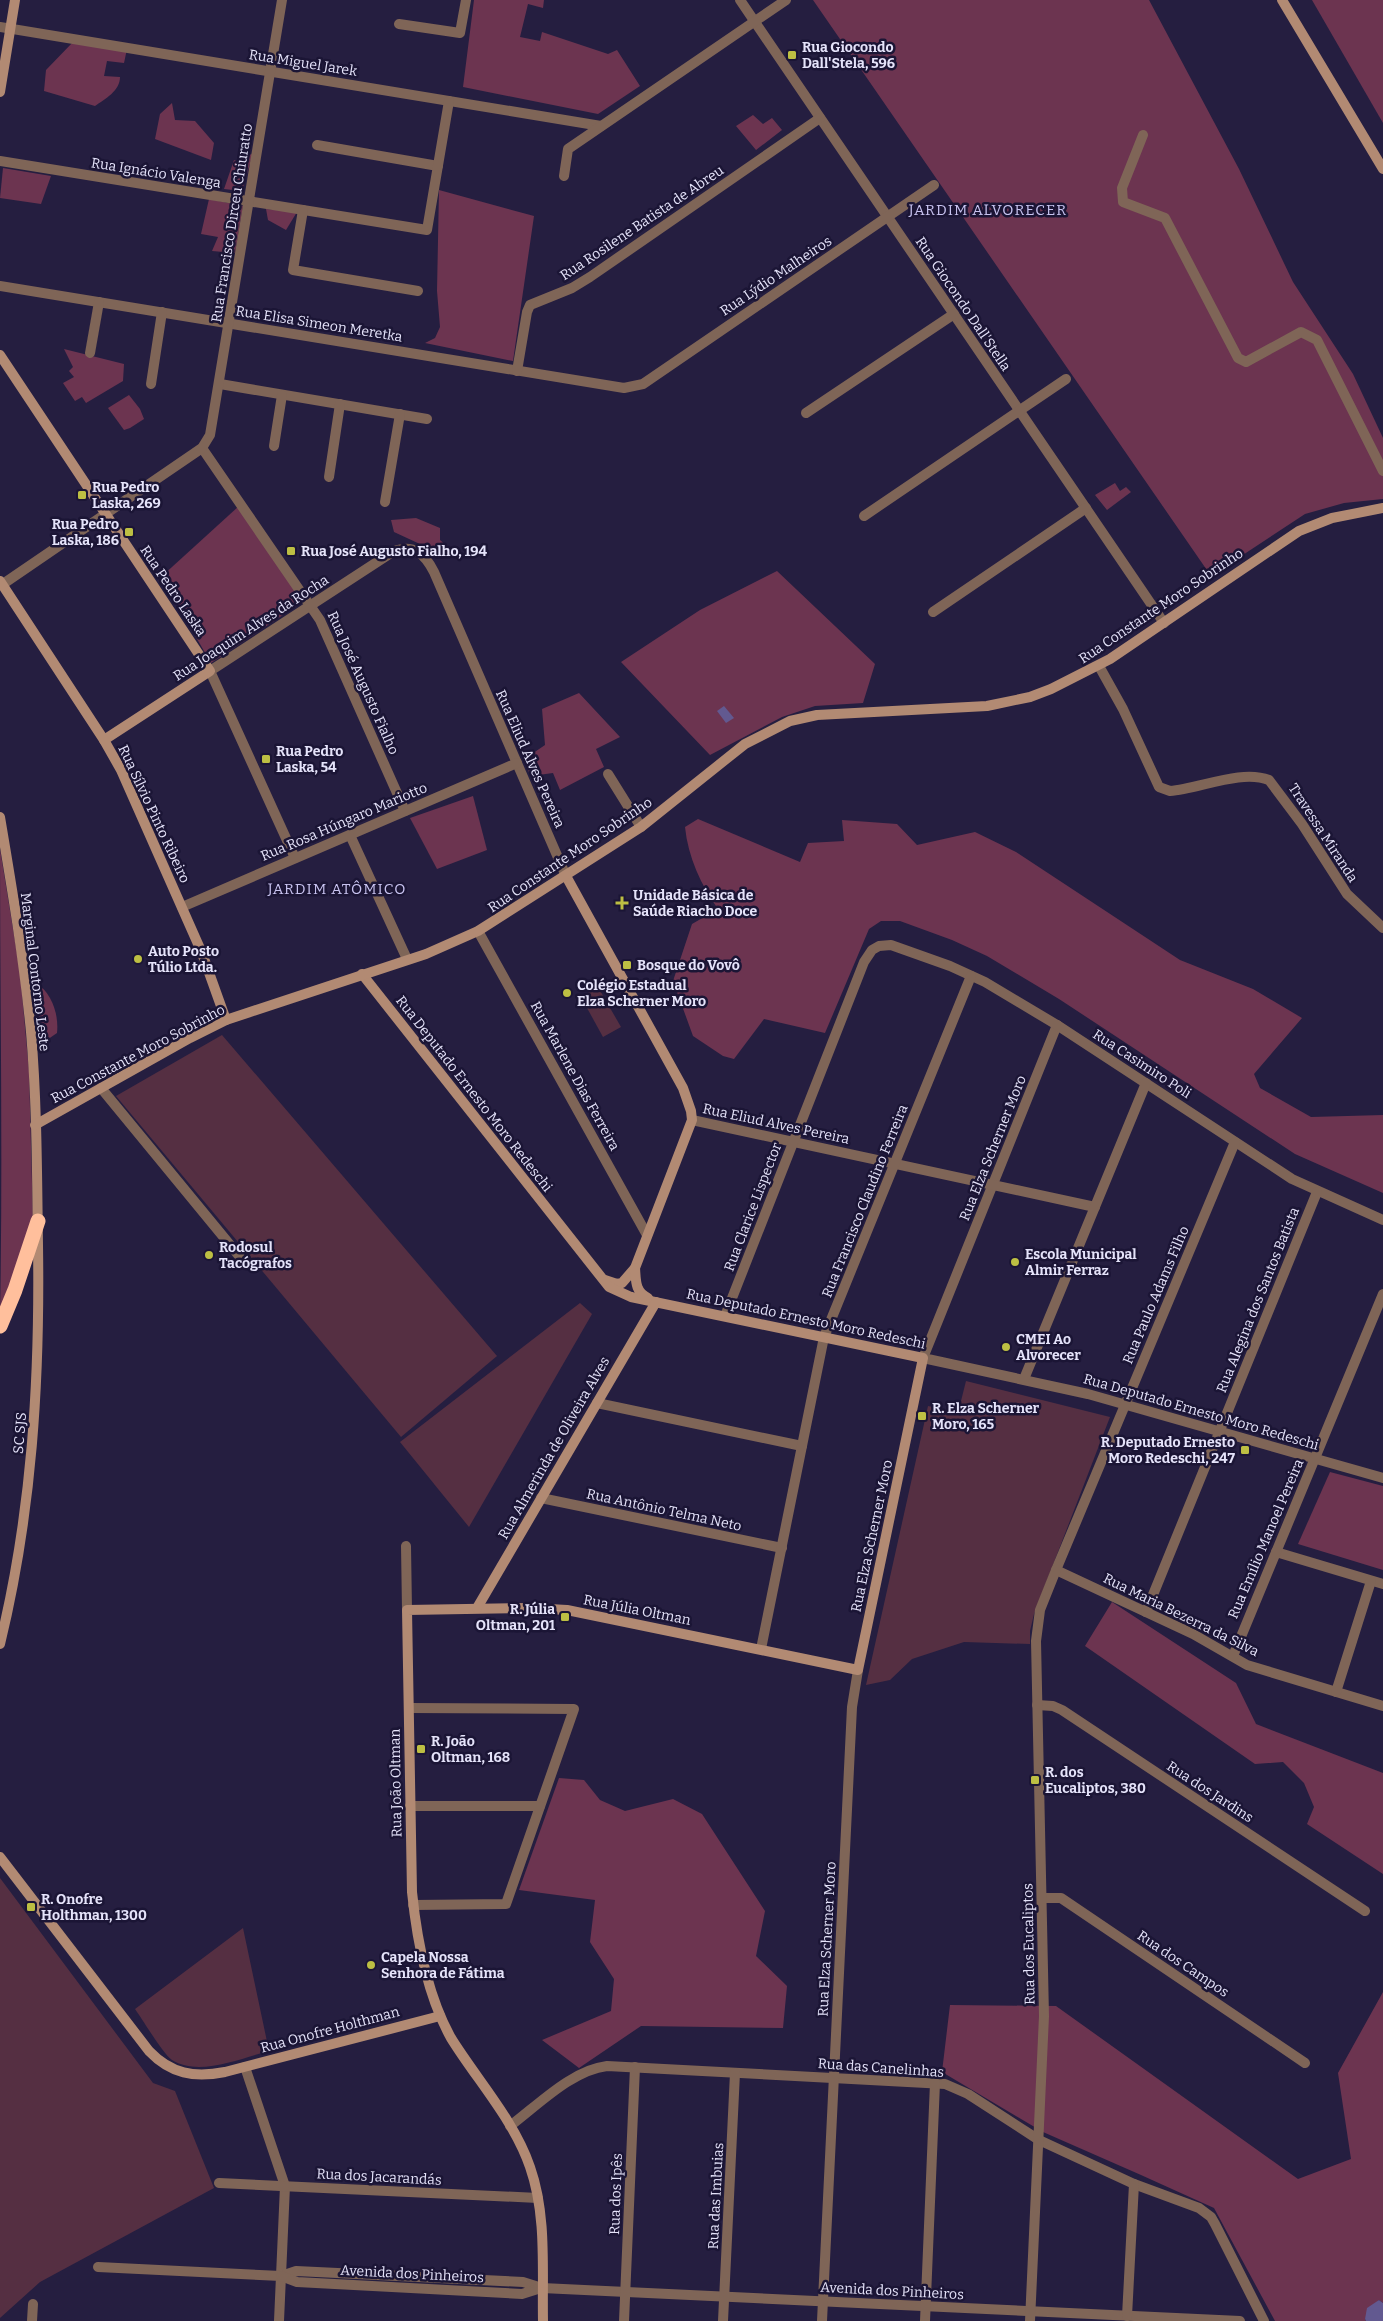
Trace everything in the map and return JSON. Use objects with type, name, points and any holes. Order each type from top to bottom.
[{"type":"highway","points":[[0,1326],[15,1290],[38,1221]]},
{"type":"street","points":[[0,92],[5,28],[15,0]]},
{"type":"street","name":"Rua Francisco Dirceu Chiuratto","points":[[202,448],[213,426],[282,0]]},
{"type":"street","points":[[399,24],[460,34],[466,0]]},
{"type":"street","name":"Rua Giocondo Dall'Stella","points":[[740,0],[1164,623]]},
{"type":"street","points":[[564,176],[568,149],[786,0]]},
{"type":"street","points":[[1282,0],[1383,169]]},
{"type":"street","name":"Rua Miguel Jarek","points":[[5,28],[601,126]]},
{"type":"street","points":[[318,145],[438,166],[449,101]]},
{"type":"street","name":"Rua Rosilene Batista de Abreu","points":[[517,370],[526,312],[530,305],[538,300],[572,288],[590,277],[820,118]]},
{"type":"street","points":[[1143,135],[1122,188],[1123,202],[1165,218],[1238,358],[1246,362],[1301,332],[1317,340],[1383,472]]},
{"type":"street","name":"Rua Ignácio Valenga","points":[[0,161],[427,230],[438,166]]},
{"type":"street","name":"Rua Lýdio Malheiros","points":[[633,388],[643,384],[934,185]]},
{"type":"street","points":[[303,210],[294,270],[418,290]]},
{"type":"street","name":"Rua Elisa Simeon Meretka","points":[[0,286],[633,388]]},
{"type":"street","points":[[90,354],[99,302]]},
{"type":"street","points":[[151,384],[162,312]]},
{"type":"street","points":[[806,413],[954,314]]},
{"type":"street","name":"Rua Pedro Laska","points":[[0,355],[210,671],[295,858]]},
{"type":"street","points":[[864,516],[1066,379]]},
{"type":"street","points":[[220,384],[427,419]]},
{"type":"street","points":[[274,446],[282,394]]},
{"type":"street","points":[[329,477],[340,404]]},
{"type":"street","points":[[385,502],[400,414]]},
{"type":"street","points":[[1,582],[106,514],[202,448]]},
{"type":"street","name":"Rua José Augusto Fialho","points":[[202,448],[311,605],[329,637],[405,811]]},
{"type":"street","points":[[933,612],[1086,508]]},
{"type":"street","name":"Rua Constante Moro Sobrinho","points":[[35,1125],[226,1020],[446,946],[478,931],[642,827],[745,744],[790,721],[823,715],[959,708],[1010,702],[1051,689],[1099,666],[1299,531],[1340,516],[1383,508]]},
{"type":"street","name":"Rua Joaquim Alves da Rocha","points":[[104,740],[394,550],[410,548],[416,550]]},
{"type":"street","name":"Rua Eliud Alves Pereira","points":[[416,550],[423,555],[434,572],[566,876],[683,1088],[692,1120],[1094,1207]]},
{"type":"street","name":"Rua Sílvio Pinto Ribeiro","points":[[1,582],[104,740],[121,770],[182,907],[226,1020]]},
{"type":"street","name":"Travessa Miranda","points":[[1099,666],[1123,709],[1159,787],[1170,791],[1241,777],[1262,777],[1269,780],[1302,824],[1347,894],[1383,928]]},
{"type":"street","name":"Rua Rosa Húngaro Mariotto","points":[[182,907],[517,763]]},
{"type":"street","points":[[608,774],[642,827]]},
{"type":"street","name":"Marginal Contorno Leste","points":[[0,817],[26,981],[33,1067],[38,1221]]},
{"type":"street","points":[[350,835],[407,959]]},
{"type":"street","name":"Rua Marlene Dias Ferreira","points":[[478,931],[647,1235]]},
{"type":"street","name":"Rua Casimiro Poli","points":[[879,946],[906,949],[971,976],[1011,996],[1292,1179],[1317,1192],[1383,1220]]},
{"type":"street","name":"Rua Clarice Lispector","points":[[725,1316],[864,962],[872,950],[879,946]]},
{"type":"street","name":"Rua Deputado Ernesto Moro Redeschi","points":[[362,974],[600,1277],[609,1287],[620,1293],[1024,1379],[1220,1431],[1383,1478]]},
{"type":"street","name":"Rua Francisco Claudino Ferreira","points":[[761,1649],[824,1337],[971,976]]},
{"type":"street","name":"Rua Elza Scherner Moro","points":[[822,2321],[852,1706],[858,1670],[923,1358],[1057,1025]]},
{"type":"street","points":[[1024,1379],[1146,1083]]},
{"type":"street","points":[[101,1088],[240,1257]]},
{"type":"street","points":[[600,1277],[610,1282],[622,1283],[635,1268],[692,1120]]},
{"type":"street","name":"Rua Paulo Adams Filho","points":[[1056,1570],[1235,1142]]},
{"type":"street","name":"Rua Alegina dos Santos Batista","points":[[1146,1612],[1317,1192]]},
{"type":"street","name":"SC SJS","points":[[0,1644],[20,1537],[32,1449],[38,1356],[38,1221]]},
{"type":"street","points":[[635,1268],[639,1292],[656,1302]]},
{"type":"street","name":"Rua Emílio Manoel Pereira","points":[[1232,1656],[1383,1294]]},
{"type":"street","name":"Rua Almerinda de Oliveira Alves","points":[[477,1608],[656,1302]]},
{"type":"street","points":[[597,1403],[802,1446]]},
{"type":"street","name":"Rua Antônio Telma Neto","points":[[541,1498],[782,1548]]},
{"type":"street","name":"Rua João Oltman","points":[[406,1546],[413,1905],[426,1970],[440,2016]]},
{"type":"street","points":[[1276,1552],[1383,1584]]},
{"type":"street","name":"Rua Maria Bezerra da Silva","points":[[1056,1570],[1193,1634],[1247,1665],[1383,1706]]},
{"type":"street","name":"Rua dos Eucaliptos","points":[[1030,2316],[1044,2016],[1037,1705],[1037,1620],[1056,1570]]},
{"type":"street","points":[[1336,1692],[1371,1581]]},
{"type":"street","name":"Rua Júlia Oltman","points":[[407,1610],[531,1608],[567,1610],[858,1670]]},
{"type":"street","name":"Rua dos Jardins","points":[[1037,1705],[1053,1706],[1062,1710],[1365,1911]]},
{"type":"street","points":[[408,1708],[574,1709],[506,1904],[413,1905]]},
{"type":"street","points":[[410,1806],[540,1806]]},
{"type":"street","name":"Rua Onofre Holthman","points":[[0,1857],[156,2059],[176,2071],[188,2075],[211,2075],[440,2016]]},
{"type":"street","name":"Rua dos Campos","points":[[1042,1898],[1061,1898],[1305,2063]]},
{"type":"street","points":[[440,2016],[461,2053],[510,2126],[530,2165],[538,2198],[544,2321]]},
{"type":"street","name":"Rua das Canelinhas","points":[[510,2126],[585,2071],[607,2066],[935,2083],[957,2088],[1039,2140],[1134,2184],[1199,2208],[1210,2217],[1264,2321]]},
{"type":"street","points":[[245,2067],[285,2186],[279,2321]]},
{"type":"street","name":"Rua dos Ipês","points":[[624,2321],[635,2067]]},
{"type":"street","name":"Rua das Imbuias","points":[[723,2321],[735,2073]]},
{"type":"street","points":[[925,2321],[935,2083]]},
{"type":"street","name":"Rua dos Jacarandás","points":[[219,2183],[538,2198]]},
{"type":"street","points":[[1127,2316],[1134,2184]]},
{"type":"street","name":"Avenida dos Pinheiros","points":[[98,2267],[281,2276],[297,2282],[522,2294],[542,2288],[926,2306],[1030,2316],[1127,2316],[1240,2321]]},
{"type":"street","points":[[32,2321],[33,2304]]},
{"type":"shaded area","points":[[474,0],[544,0],[543,8],[528,4],[520,37],[540,41],[542,32],[608,54],[617,50],[640,86],[598,114],[463,87]]},
{"type":"shaded area","points":[[813,0],[1149,0],[1239,169],[1293,282],[1353,374],[1383,438],[1383,499],[1344,503],[1305,514],[1211,576]]},
{"type":"shaded area","points":[[1312,0],[1383,0],[1383,123]]},
{"type":"shaded area","points":[[74,41],[127,49],[124,63],[107,61],[104,76],[120,77],[118,86],[95,106],[44,91],[46,70]]},
{"type":"shaded area","points":[[172,103],[175,120],[195,121],[214,143],[211,160],[155,139],[160,114]]},
{"type":"shaded area","points":[[753,115],[763,124],[772,118],[782,130],[756,150],[736,126]]},
{"type":"shaded area","points":[[253,153],[242,191],[224,189],[234,160],[238,162]]},
{"type":"shaded area","points":[[3,168],[51,176],[41,204],[0,198]]},
{"type":"shaded area","points":[[439,190],[534,216],[513,361],[425,343],[435,338],[440,327],[437,291]]},
{"type":"shaded area","points":[[209,199],[243,206],[235,253],[212,251],[218,237],[201,234]]},
{"type":"shaded area","points":[[266,209],[297,212],[286,230],[268,220]]},
{"type":"shaded area","points":[[64,349],[124,364],[123,381],[86,403],[82,397],[75,401],[63,383],[74,377],[69,371],[73,367]]},
{"type":"shaded area","points":[[129,395],[140,409],[144,419],[124,430],[108,408]]},
{"type":"shaded area","points":[[1115,483],[1120,491],[1126,487],[1131,492],[1107,510],[1095,495]]},
{"type":"shaded area","points":[[239,506],[304,601],[211,663],[161,577]]},
{"type":"shaded area","points":[[416,518],[440,528],[440,540],[448,547],[435,551],[394,532],[391,520]]},
{"type":"shaded area","points":[[777,571],[875,664],[863,703],[815,706],[782,717],[710,755],[621,662],[700,610]]},
{"type":"shaded area","points":[[579,693],[620,737],[596,749],[604,767],[560,790],[553,773],[531,776],[523,760],[545,745],[542,709]]},
{"type":"shaded area","points":[[724,706],[734,718],[726,723],[717,711]]},
{"type":"shaded area","points":[[473,796],[487,850],[437,869],[410,818]]},
{"type":"shaded area","points":[[698,819],[800,862],[808,843],[844,841],[842,820],[897,824],[917,845],[975,832],[1016,852],[1180,960],[1253,989],[1302,1018],[1254,1074],[1260,1088],[1311,1117],[1383,1115],[1383,1193],[1295,1154],[1059,999],[987,956],[952,940],[900,921],[881,921],[869,929],[825,1033],[764,1019],[734,1059],[723,1056],[693,1036],[673,981],[692,924],[718,909],[696,870],[689,849],[685,827]]},
{"type":"shaded area","points":[[0,849],[20,972],[29,1071],[33,1221],[0,1314],[1,1140]]},
{"type":"shaded area","points":[[36,983],[42,987],[50,998],[57,1019],[57,1033],[41,1044]]},
{"type":"shaded area","points":[[598,987],[621,1027],[603,1037],[581,997]]},
{"type":"shaded area","points":[[222,1035],[497,1356],[401,1437],[116,1096]]},
{"type":"shaded area","points":[[580,1303],[592,1314],[469,1527],[400,1442]]},
{"type":"shaded area","points":[[966,1381],[1110,1417],[1034,1614],[1030,1631],[1030,1644],[964,1642],[912,1659],[890,1680],[866,1685],[928,1406],[958,1413]]},
{"type":"shaded area","points":[[1330,1472],[1383,1486],[1383,1570],[1298,1544]]},
{"type":"shaded area","points":[[1112,1602],[1236,1683],[1256,1724],[1383,1773],[1383,1874],[1307,1824],[1314,1807],[1304,1783],[1283,1762],[1255,1764],[1085,1646]]},
{"type":"shaded area","points":[[559,1778],[584,1780],[600,1800],[625,1811],[673,1799],[702,1814],[765,1911],[756,1956],[787,1986],[783,2028],[641,2026],[579,2068],[542,2040],[611,2011],[614,1979],[590,1942],[595,1900],[519,1890]]},
{"type":"shaded area","points":[[0,1878],[153,2083],[175,2091],[214,2188],[40,2282],[0,2318]]},
{"type":"shaded area","points":[[243,1928],[269,2051],[207,2066],[183,2065],[172,2060],[158,2044],[135,2009]]},
{"type":"shaded area","points":[[1383,1992],[1383,2303],[1379,2300],[1365,2319],[1366,2321],[1275,2321],[1214,2208],[1043,2132],[942,2072],[950,2005],[1056,2006],[1298,2179],[1351,2159],[1338,2073]]},
{"type":"shaded area","points":[[1379,2300],[1383,2303],[1383,2321],[1366,2321],[1367,2308]]},
{"type":"place","name":"Rua Giocondo Dall'Stela, 596","points":[[792,55]]},
{"type":"place","name":"Rua Pedro Laska, 269","points":[[82,495]]},
{"type":"place","name":"Rua Pedro Laska, 186","points":[[129,532]]},
{"type":"place","name":"Rua José Augusto Fialho, 194","points":[[291,551]]},
{"type":"place","name":"Rua Pedro Laska, 54","points":[[266,759]]},
{"type":"place","name":"Unidade Básica de Saúde Riacho Doce","points":[[622,903]]},
{"type":"place","name":"Auto Posto Túlio Ltda.","points":[[138,959]]},
{"type":"place","name":"Bosque do Vovô","points":[[627,965]]},
{"type":"place","name":"Colégio Estadual Elza Scherner Moro","points":[[567,993]]},
{"type":"place","name":"Rodosul Tacógrafos","points":[[209,1255]]},
{"type":"place","name":"Escola Municipal Almir Ferraz","points":[[1015,1262]]},
{"type":"place","name":"CMEI Ao Alvorecer","points":[[1006,1347]]},
{"type":"place","name":"R. Elza Scherner Moro, 165","points":[[922,1416]]},
{"type":"place","name":"R. Deputado Ernesto Moro Redeschi, 247","points":[[1245,1450]]},
{"type":"place","name":"R. Júlia Oltman, 201","points":[[565,1617]]},
{"type":"place","name":"R. João Oltman, 168","points":[[421,1749]]},
{"type":"place","name":"R. dos Eucaliptos, 380","points":[[1035,1780]]},
{"type":"place","name":"R. Onofre Holthman, 1300","points":[[31,1907]]},
{"type":"place","name":"Capela Nossa Senhora de Fátima","points":[[371,1965]]},
{"type":"district","name":"JARDIM ALVORECER","points":[[988,210]]},
{"type":"district","name":"JARDIM ATÔMICO","points":[[337,889]]}]
